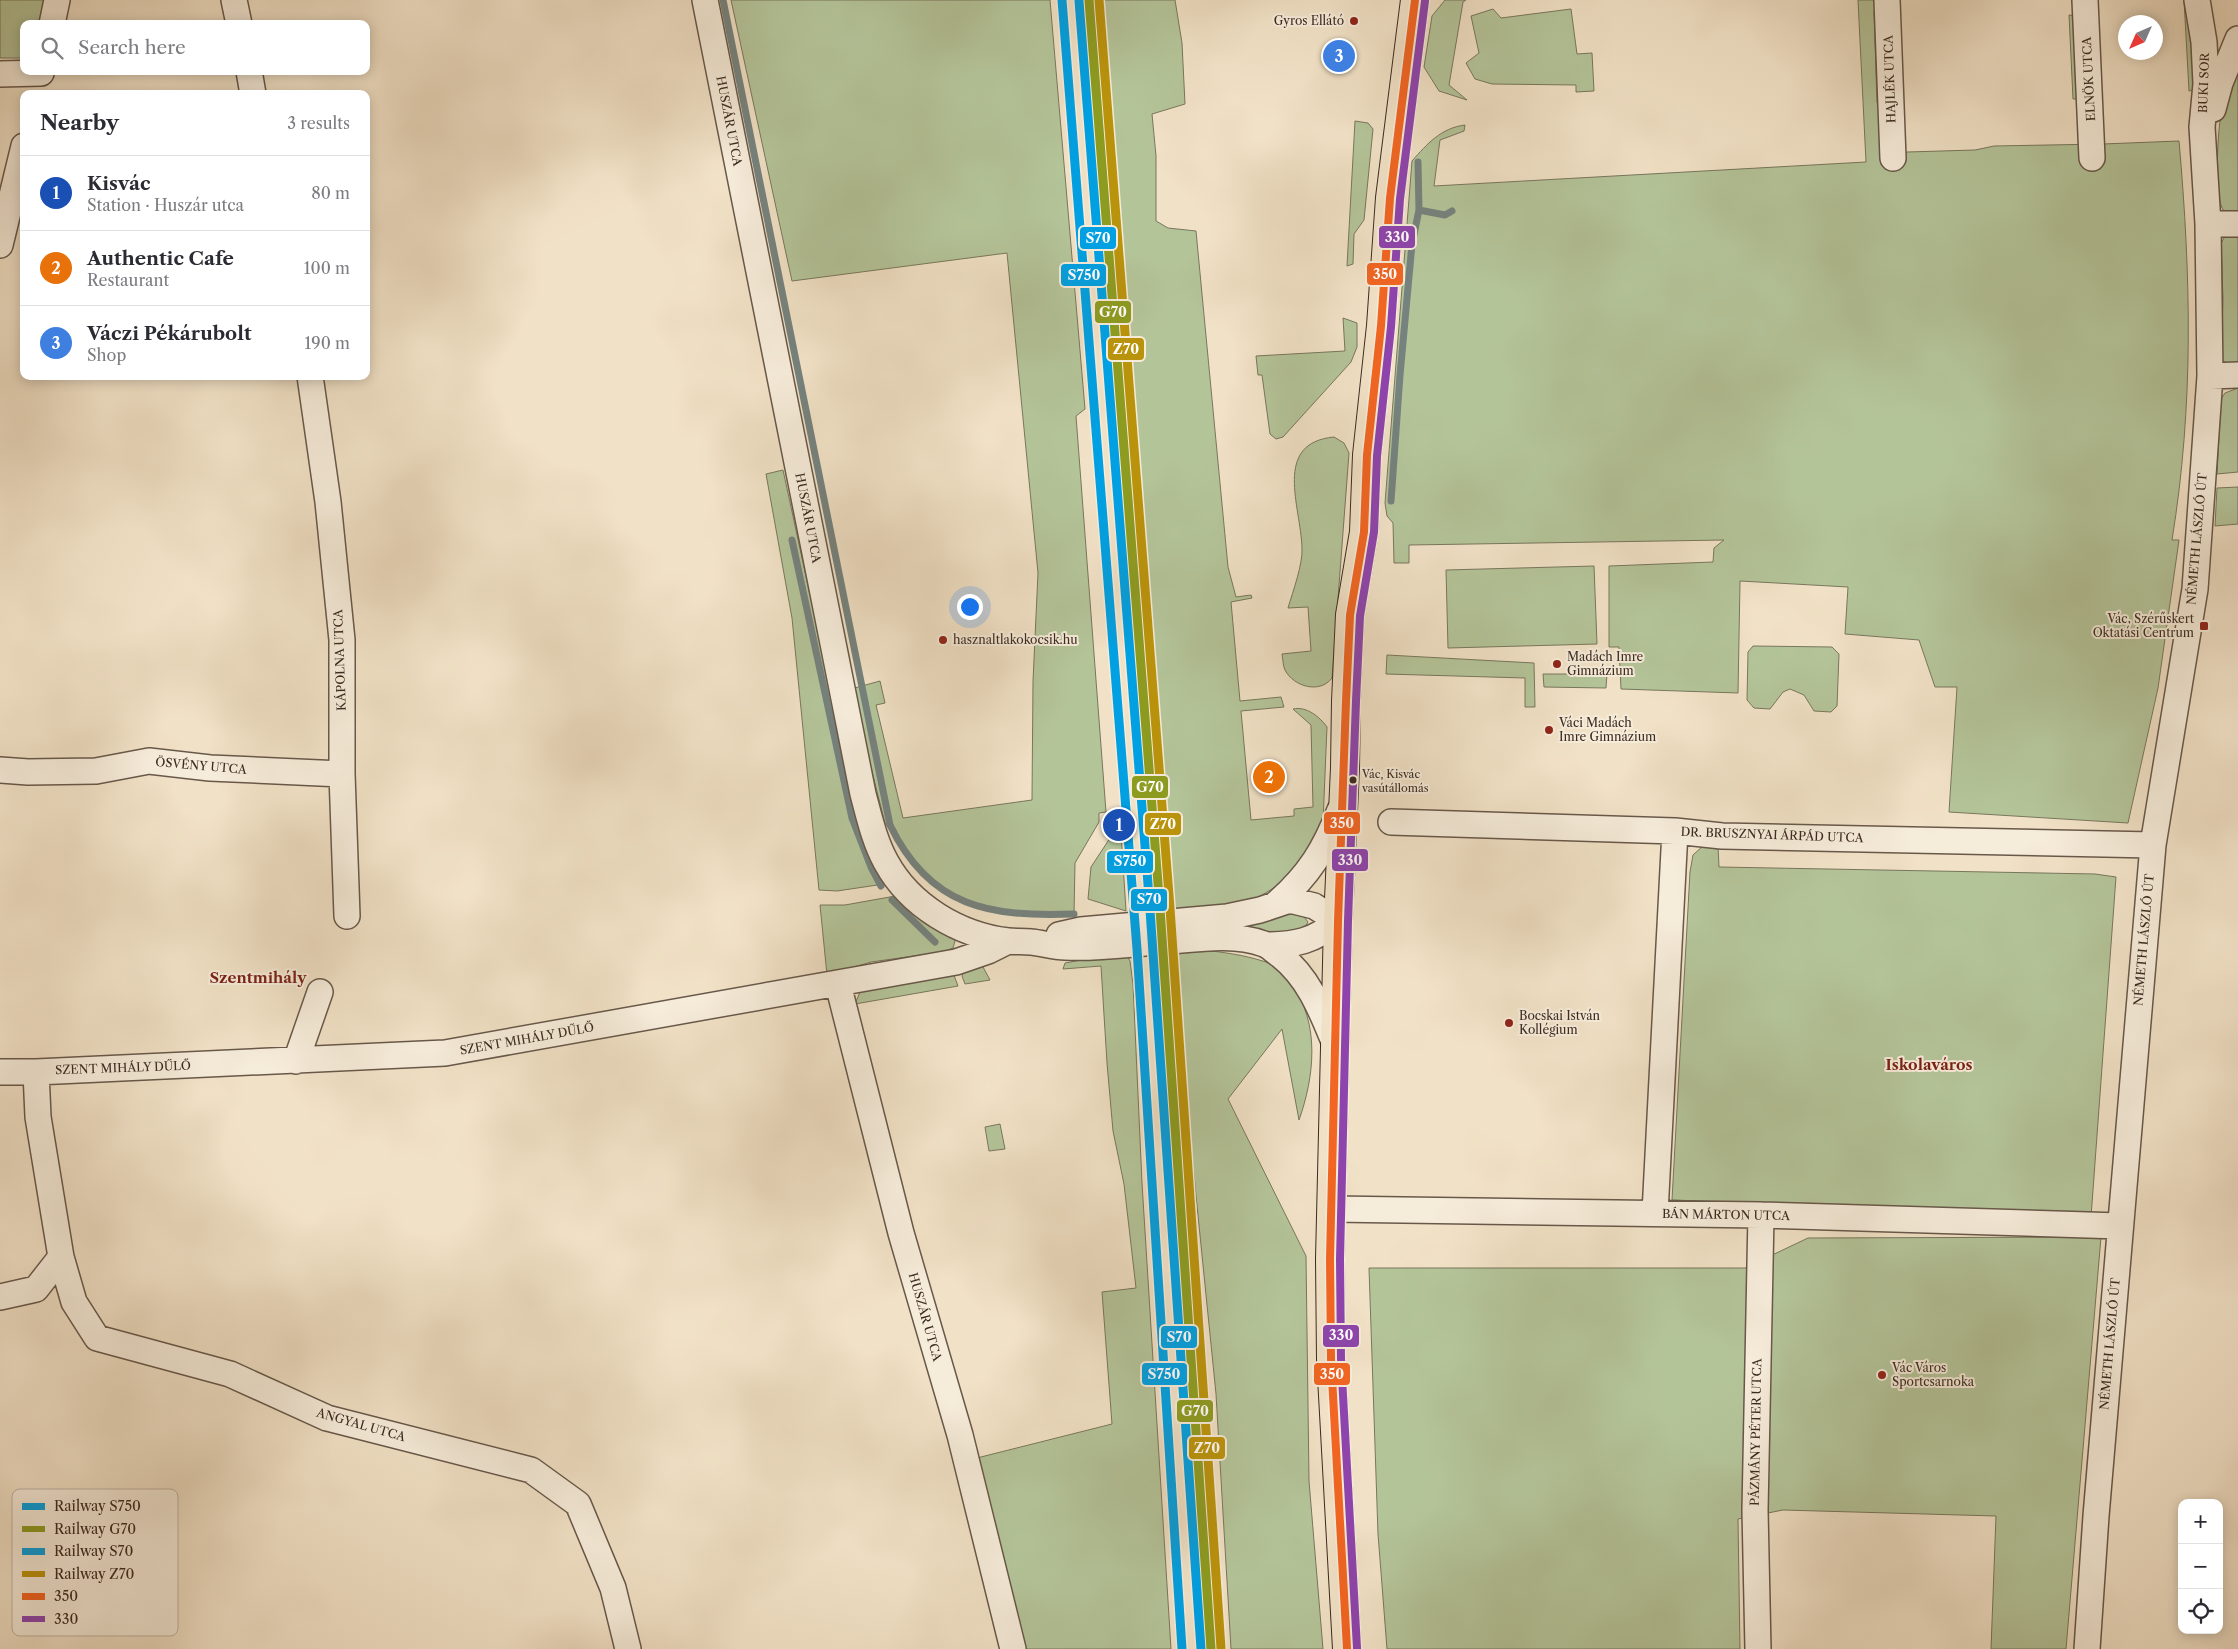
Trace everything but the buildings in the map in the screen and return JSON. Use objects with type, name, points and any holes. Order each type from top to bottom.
[{"type":"main road","points":[[1347,1649],[1331,1359],[1338,921],[1350,615],[1364,532],[1367,455],[1381,326],[1390,198],[1414,0]]},
{"type":"street","points":[[53,20],[57,0]]},
{"type":"street","points":[[234,0],[238,20]]},
{"type":"street","name":"HUSZÁR UTCA","points":[[705,0],[861,785],[874,836],[886,862],[901,884],[933,913],[966,930],[1020,942],[1064,948],[1210,938],[1249,940],[1266,945],[1291,945],[1304,942],[1328,930],[1338,921],[1314,906],[1290,900],[1234,916],[1081,930],[1020,942]]},
{"type":"street","name":"HAJLÉK UTCA","points":[[1887,0],[1893,158]]},
{"type":"street","name":"ELNÖK UTCA","points":[[2085,0],[2092,158]]},
{"type":"street","name":"BUKI SOR","points":[[2198,5],[2210,22],[2220,27],[2231,26],[2238,22]]},
{"type":"street","name":"BUKI SOR","points":[[2198,5],[2204,42],[2206,76],[2202,127],[2208,229]]},
{"type":"street","name":"BUKI SOR","points":[[2204,156],[2220,84],[2238,39]]},
{"type":"street","points":[[0,74],[40,79]]},
{"type":"street","points":[[250,75],[252,90]]},
{"type":"street","points":[[0,245],[20,162]]},
{"type":"street","points":[[2208,229],[2238,224]]},
{"type":"street","name":"NÉMETH LÁSZLÓ ÚT","points":[[2087,1649],[2152,845],[2195,589],[2210,376],[2208,229]]},
{"type":"street","points":[[2210,376],[2238,375]]},
{"type":"street","name":"KÁPOLNA UTCA","points":[[311,380],[328,502],[342,640],[342,774],[347,916]]},
{"type":"street","name":"ÖSVÉNY UTCA","points":[[0,770],[96,772],[149,762],[210,768],[342,774]]},
{"type":"street","name":"HUSZÁR UTCA","points":[[1277,903],[1292,889],[1316,860],[1328,841],[1343,800]]},
{"type":"street","name":"DR. BRUSZNYAI ÁRPÁD UTCA","points":[[1391,822],[1674,831],[1722,836],[2152,845]]},
{"type":"street","points":[[1655,1213],[1674,831]]},
{"type":"street","name":"SZENT MIHÁLY DŰLŐ","points":[[0,1072],[296,1061],[445,1053],[956,962],[1020,942]]},
{"type":"street","name":"HUSZÁR UTCA","points":[[1266,945],[1290,963],[1303,977],[1320,1005],[1335,1044]]},
{"type":"street","name":"HUSZÁR UTCA","points":[[838,984],[901,1233],[960,1435],[1014,1649]]},
{"type":"street","points":[[296,1061],[320,992]]},
{"type":"street","name":"SZENT MIHÁLY DŰLŐ","points":[[36,1072],[38,1116],[61,1256]]},
{"type":"street","name":"BÁN MÁRTON UTCA","points":[[1332,1209],[1761,1215],[2120,1226]]},
{"type":"street","name":"PÁZMÁNY PÉTER UTCA","points":[[1758,1649],[1755,1510],[1761,1215]]},
{"type":"street","points":[[0,1297],[36,1289],[61,1256]]},
{"type":"street","name":"ANGYAL UTCA","points":[[61,1256],[74,1302],[98,1338],[230,1374],[327,1418],[531,1470],[578,1504],[613,1588],[628,1649]]},
{"type":"green space","points":[[0,0],[46,0],[41,20],[20,20],[20,58],[0,58]]},
{"type":"green space","points":[[731,0],[1050,0],[1085,409],[1076,416],[1106,812],[1099,813],[1099,822],[1075,863],[1074,914],[1009,914],[965,903],[937,888],[915,863],[885,823],[851,689],[880,681],[885,703],[876,705],[903,818],[1032,800],[1033,681],[1038,573],[1007,253],[792,281]]},
{"type":"green space","points":[[1102,0],[1175,0],[1182,43],[1185,104],[1152,114],[1156,156],[1156,221],[1168,228],[1196,231],[1228,567],[1236,597],[1251,595],[1252,598],[1231,602],[1240,701],[1281,697],[1284,707],[1241,711],[1251,820],[1294,816],[1294,809],[1313,807],[1311,725],[1293,709],[1307,710],[1320,719],[1327,727],[1323,822],[1309,849],[1293,871],[1277,886],[1257,898],[1204,913],[1168,908],[1160,771]]},
{"type":"green space","points":[[1445,0],[1466,0],[1463,2],[1449,85],[1467,100],[1439,91],[1424,67],[1432,16]]},
{"type":"green space","points":[[1858,0],[1878,0],[1878,11],[1874,11],[1877,103],[1882,103],[1885,160],[1907,152],[1975,150],[1994,146],[2179,141],[2186,242],[2188,340],[2184,439],[2172,540],[2179,540],[2158,688],[2128,823],[1949,812],[1957,687],[1935,687],[1919,640],[1845,634],[1848,587],[1740,581],[1738,693],[1621,689],[1619,647],[1609,647],[1609,566],[1713,562],[1714,548],[1724,540],[1409,545],[1409,563],[1394,563],[1393,523],[1387,516],[1385,503],[1412,161],[1429,143],[1442,133],[1465,125],[1464,131],[1440,140],[1434,186],[1866,162]]},
{"type":"green space","points":[[2184,0],[2196,31],[2195,90],[2189,91]]},
{"type":"green space","points":[[1493,9],[1501,18],[1571,9],[1577,54],[1592,53],[1594,91],[1576,92],[1576,85],[1492,84],[1475,79],[1466,63],[1479,53],[1471,16]]},
{"type":"green space","points":[[2069,15],[2077,16],[2081,99],[2073,99]]},
{"type":"green space","points":[[2238,69],[2238,217],[2224,211],[2221,204],[2218,192],[2217,161],[2222,108]]},
{"type":"green space","points":[[1355,121],[1368,123],[1373,129],[1364,220],[1354,234],[1353,264],[1347,266]]},
{"type":"green space","points":[[2238,229],[2238,369],[2234,369],[2221,359],[2223,299],[2221,243],[2227,233]]},
{"type":"green space","points":[[1343,318],[1357,323],[1357,347],[1351,362],[1283,437],[1276,439],[1270,434],[1262,375],[1258,375],[1256,356],[1345,351]]},
{"type":"green space","points":[[2238,388],[2238,472],[2217,474],[2221,399],[2225,393]]},
{"type":"green space","points":[[1334,437],[1344,443],[1349,453],[1332,678],[1321,686],[1314,687],[1294,681],[1289,676],[1284,668],[1282,654],[1311,651],[1308,607],[1288,608],[1302,554],[1294,479],[1296,464],[1303,451],[1315,442]]},
{"type":"green space","points":[[783,470],[838,724],[850,797],[862,837],[891,883],[837,891],[819,890],[792,618],[766,474]]},
{"type":"green space","points":[[2238,487],[2238,524],[2215,526],[2217,488]]},
{"type":"green space","points":[[1594,566],[1597,644],[1448,648],[1446,570]]},
{"type":"green space","points":[[1753,646],[1832,647],[1839,654],[1837,706],[1831,712],[1814,711],[1804,695],[1790,689],[1783,692],[1770,709],[1754,708],[1747,700],[1748,652]]},
{"type":"green space","points":[[1387,655],[1534,663],[1535,707],[1525,707],[1525,678],[1386,674]]},
{"type":"green space","points":[[1543,674],[1607,674],[1606,688],[1544,687]]},
{"type":"green space","points":[[1114,832],[1121,832],[1126,911],[1088,899],[1091,867]]},
{"type":"green space","points":[[1703,846],[1718,846],[1719,867],[2095,874],[2116,877],[2091,1217],[1672,1200],[1690,872],[1693,855]]},
{"type":"green space","points":[[901,895],[951,931],[955,941],[953,948],[942,952],[871,962],[827,975],[820,905],[845,905]]},
{"type":"green space","points":[[1296,913],[1302,914],[1308,922],[1301,934],[1170,935]]},
{"type":"green space","points":[[1171,947],[1231,954],[1266,962],[1274,966],[1291,984],[1301,999],[1311,1033],[1311,1069],[1299,1120],[1282,1029],[1228,1099],[1306,1256],[1309,1481],[1323,1649],[1231,1649],[1216,1394]]},
{"type":"green space","points":[[1125,952],[1130,961],[1133,984],[1142,1183],[1171,1649],[1001,1649],[961,1462],[1112,1424],[1102,1292],[1136,1288],[1124,1184],[1113,1131],[1101,966],[1063,969],[1065,963]]},
{"type":"green space","points":[[983,967],[990,980],[965,984],[962,976],[964,970]]},
{"type":"green space","points":[[952,970],[958,986],[855,1004],[860,992],[877,983]]},
{"type":"green space","points":[[1000,1124],[1005,1149],[989,1151],[985,1127]]},
{"type":"green space","points":[[2101,1237],[2066,1649],[1991,1649],[1996,1516],[1783,1510],[1738,1519],[1740,1649],[1387,1649],[1378,1534],[1369,1268],[1745,1268],[1808,1238]]},
{"type":"waterway","points":[[723,0],[890,825],[906,853],[924,874],[944,890],[966,902],[989,909],[1015,913],[1074,914]]},
{"type":"waterway","points":[[1391,501],[1412,244],[1419,210],[1418,162]]},
{"type":"waterway","points":[[1419,210],[1445,215],[1452,211]]},
{"type":"waterway","points":[[792,540],[852,818],[871,867],[881,886]]},
{"type":"waterway","points":[[892,900],[935,942]]},
{"type":"rail line","name":"S750","points":[[1062,0],[1137,949],[1182,1649]]},
{"type":"rail line","name":"G70","points":[[1089,0],[1160,909],[1211,1649]]},
{"type":"rail line","name":"Z70","points":[[1099,0],[1170,908],[1221,1648]]},
{"type":"rail line","name":"S70","points":[[1079,1],[1150,910],[1201,1649]]},
{"type":"transit line","name":"350","points":[[1347,1649],[1331,1359],[1330,1259],[1338,921],[1346,701],[1350,615],[1364,532],[1367,455],[1381,326],[1390,198],[1415,0]]},
{"type":"transit line","name":"330","points":[[1357,1648],[1341,1359],[1340,1259],[1348,921],[1356,701],[1360,616],[1374,532],[1377,456],[1391,327],[1400,199],[1425,1]]},
{"type":"place","name":"Gyros Ellátó","points":[[1354,21]]},
{"type":"place","name":"Váczi Pékárubolt","points":[[1339,56]]},
{"type":"place","name":"Vác, Szérűskert Oktatási Centrum","points":[[2204,626]]},
{"type":"place","name":"hasznaltlakokocsik.hu","points":[[943,640]]},
{"type":"place","name":"Madách Imre Gimnázium","points":[[1557,664]]},
{"type":"place","name":"Váci Madách Imre Gimnázium","points":[[1549,730]]},
{"type":"place","name":"Authentic Cafe","points":[[1269,777]]},
{"type":"place","name":"Vác, Kisvác vasútállomás","points":[[1353,780]]},
{"type":"place","name":"Kisvác","points":[[1119,825]]},
{"type":"place","name":"Bocskai István Kollégium","points":[[1509,1023]]},
{"type":"place","name":"Vác Város Sportcsarnoka","points":[[1882,1375]]},
{"type":"district","name":"Szentmihály","points":[[258,978]]},
{"type":"district","name":"Iskolaváros","points":[[1929,1065]]}]
